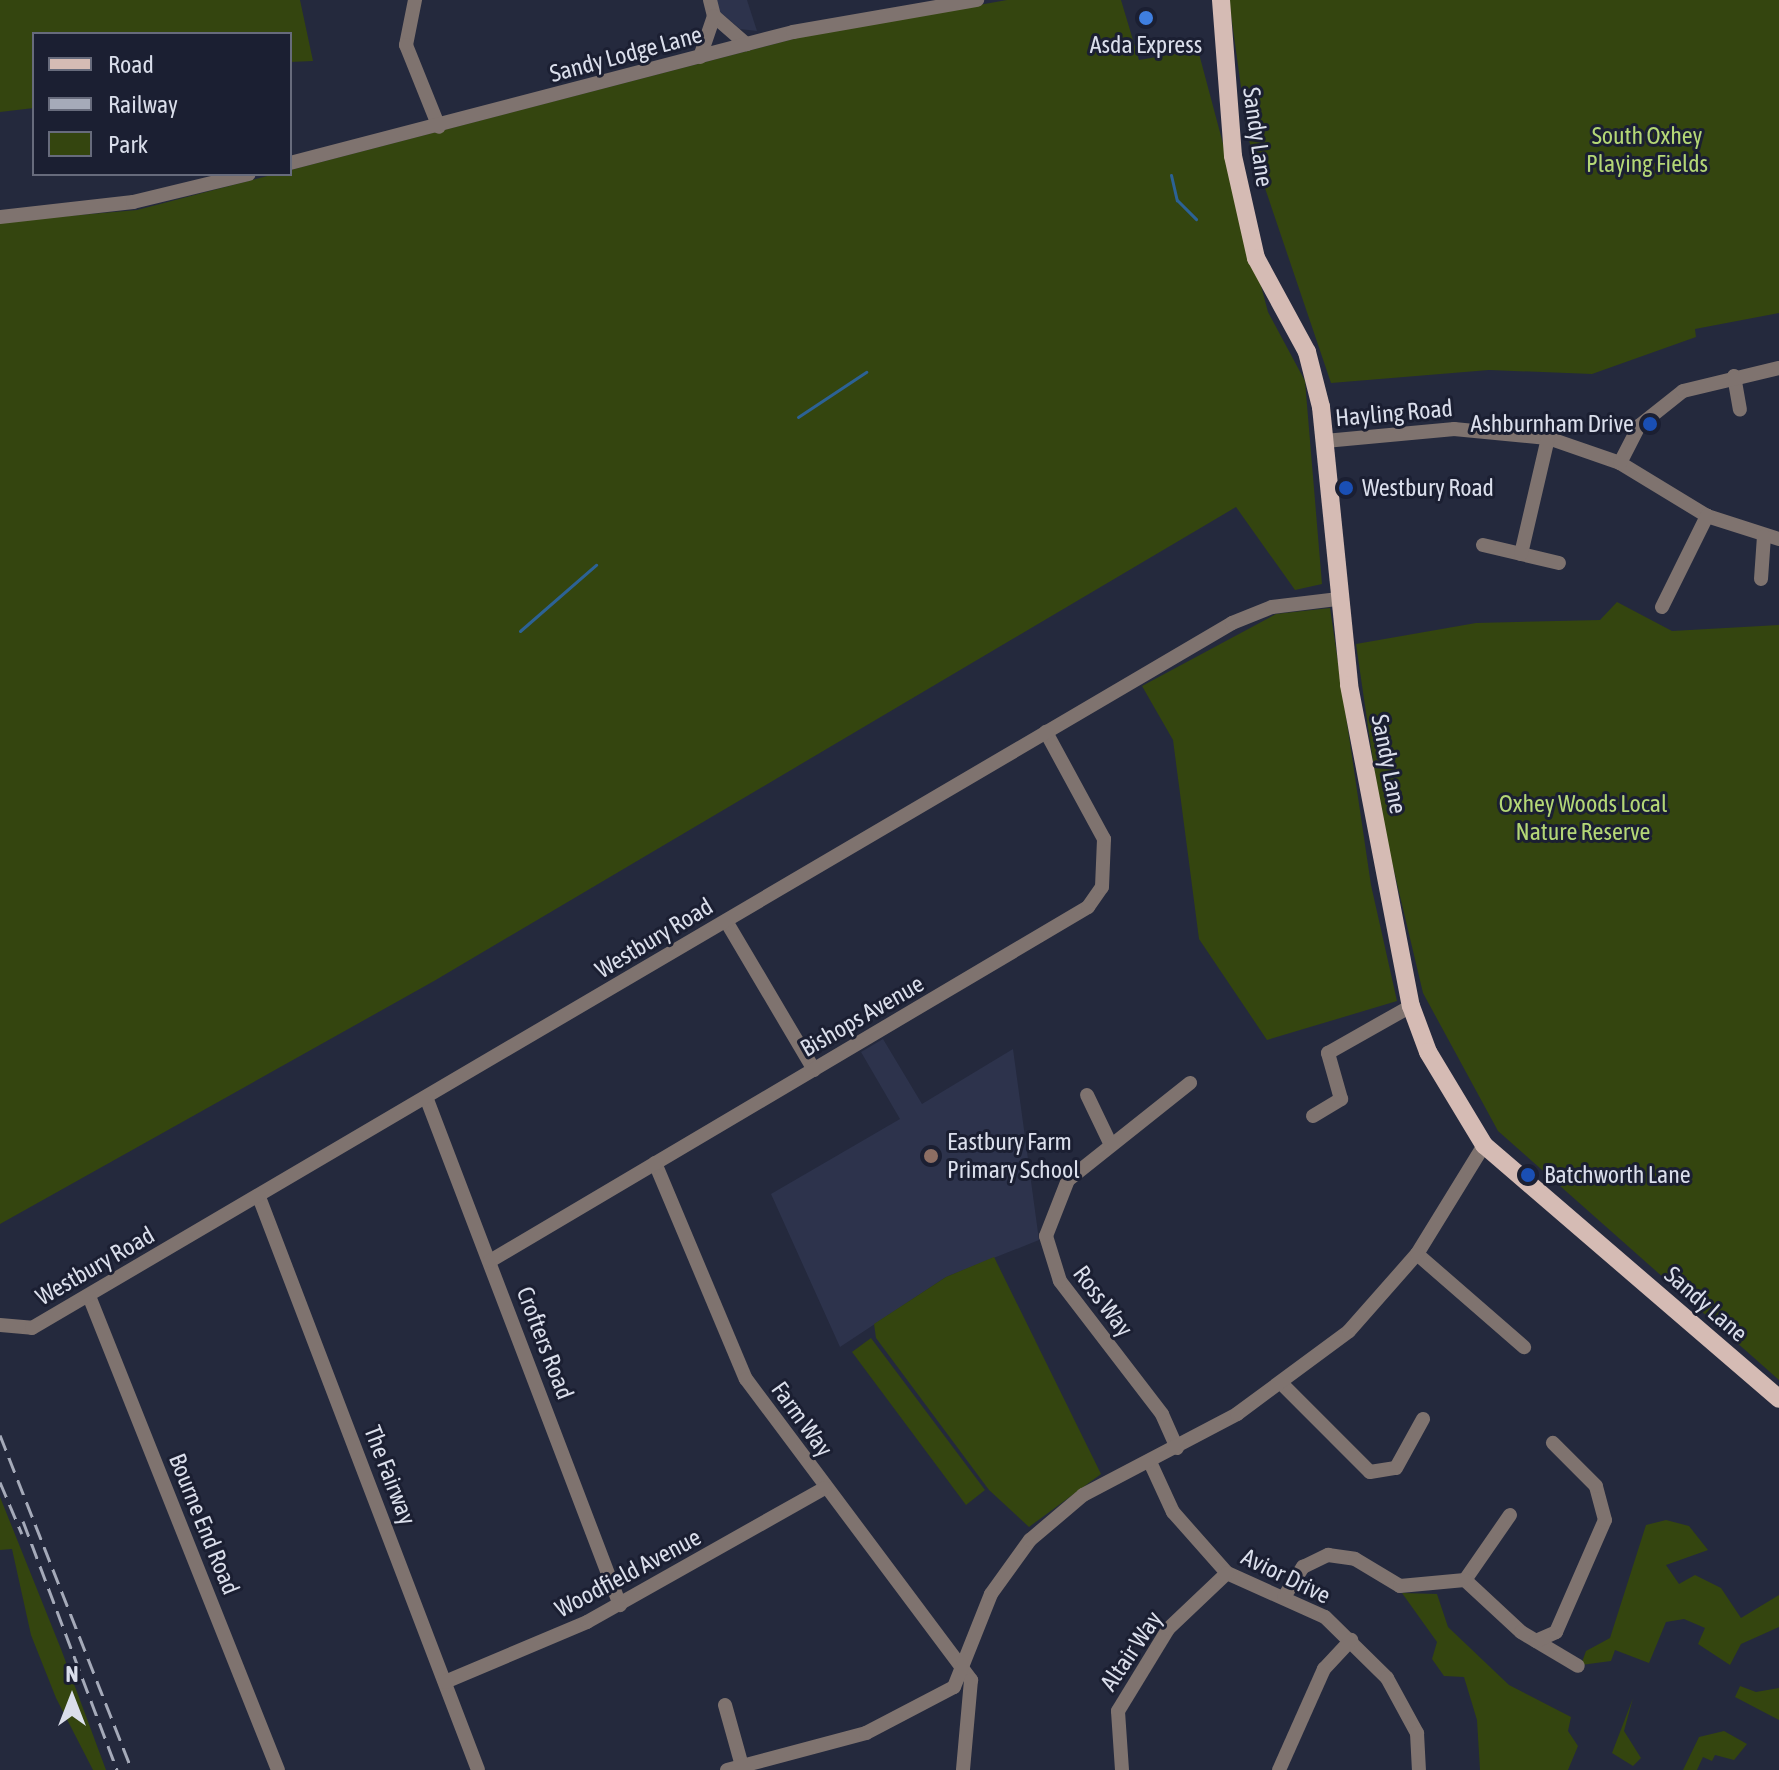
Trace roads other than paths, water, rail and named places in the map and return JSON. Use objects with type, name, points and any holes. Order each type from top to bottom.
[{"type":"main road","name":"Sandy Lane","points":[[1221,0],[1233,156],[1256,258],[1307,352],[1325,441],[1337,599],[1411,1006],[1428,1052],[1484,1145],[1779,1399]]},
{"type":"street","points":[[415,0],[406,45],[439,127]]},
{"type":"street","points":[[700,57],[714,16],[710,0]]},
{"type":"street","name":"Sandy Lodge Lane","points":[[292,163],[439,127],[746,44],[977,0]]},
{"type":"street","points":[[714,16],[746,44]]},
{"type":"street","points":[[0,217],[133,202],[241,176]]},
{"type":"street","points":[[1620,463],[1656,408],[1693,387],[1779,368]]},
{"type":"street","points":[[1734,376],[1740,409]]},
{"type":"street","name":"Hayling Road","points":[[1325,441],[1454,429],[1548,438],[1620,463],[1707,516],[1771,537]]},
{"type":"street","points":[[1521,554],[1548,438]]},
{"type":"street","points":[[1662,607],[1707,516]]},
{"type":"street","points":[[1761,579],[1771,537]]},
{"type":"street","points":[[1483,545],[1559,563]]},
{"type":"street","name":"Westbury Road","points":[[0,1325],[27,1330],[89,1296],[1256,611],[1337,599]]},
{"type":"street","name":"Bishops Avenue","points":[[490,1261],[1080,913],[1099,894],[1105,860],[1100,827],[1046,732]]},
{"type":"street","points":[[726,921],[814,1070]]},
{"type":"street","points":[[1313,1116],[1341,1099],[1328,1053],[1411,1006]]},
{"type":"street","name":"Ross Way","points":[[1177,1448],[1162,1414],[1067,1292],[1048,1252],[1047,1227],[1062,1188],[1110,1143],[1190,1083]]},
{"type":"street","points":[[1087,1095],[1110,1143]]},
{"type":"street","name":"Crofters Road","points":[[426,1097],[620,1605]]},
{"type":"street","points":[[727,1770],[838,1742],[916,1711],[966,1670],[985,1607],[1030,1540],[1083,1495],[1177,1448],[1282,1384],[1374,1307],[1417,1254],[1484,1145]]},
{"type":"street","name":"Farm Way","points":[[655,1163],[746,1379],[825,1488],[966,1670]]},
{"type":"street","name":"The Fairway","points":[[259,1197],[478,1770]]},
{"type":"street","points":[[1417,1254],[1524,1347]]},
{"type":"street","name":"Bourne End Road","points":[[89,1296],[278,1770]]},
{"type":"street","points":[[1282,1384],[1350,1460],[1370,1472],[1400,1463],[1423,1419]]},
{"type":"street","points":[[1553,1443],[1596,1486],[1605,1511],[1556,1632],[1559,1654]]},
{"type":"street","name":"Avior Drive","points":[[1150,1462],[1173,1512],[1227,1573],[1284,1597],[1351,1640],[1395,1691],[1417,1733],[1419,1770]]},
{"type":"street","name":"Woodfield Avenue","points":[[445,1682],[620,1605],[825,1488]]},
{"type":"street","points":[[1465,1580],[1510,1515]]},
{"type":"street","points":[[1284,1597],[1303,1567],[1328,1555],[1355,1559],[1400,1586],[1465,1580],[1536,1641],[1578,1666]]},
{"type":"street","name":"Altair Way","points":[[1122,1770],[1118,1711],[1168,1629],[1227,1573]]},
{"type":"street","points":[[1536,1641],[1556,1632]]},
{"type":"street","points":[[1279,1770],[1324,1669],[1351,1640]]},
{"type":"street","points":[[963,1770],[972,1683],[966,1670]]},
{"type":"street","points":[[725,1705],[742,1766]]},
{"type":"waterway","points":[[1171,175],[1177,200],[1196,219]]},
{"type":"waterway","points":[[798,417],[866,372]]},
{"type":"waterway","points":[[520,631],[596,565]]},
{"type":"railway","points":[[0,1435],[132,1770]]},
{"type":"railway","points":[[0,1482],[22,1534]]},
{"type":"railway","points":[[23,1521],[117,1770]]},
{"type":"place","name":"Asda Express","points":[[1146,18]]},
{"type":"place","name":"Ashburnham Drive","points":[[1650,424]]},
{"type":"place","name":"Westbury Road","points":[[1346,488]]},
{"type":"place","name":"Eastbury Farm Primary School","points":[[931,1156]]},
{"type":"place","name":"Batchworth Lane","points":[[1528,1175]]},
{"type":"park label","name":"South Oxhey Playing Fields","points":[[1647,150]]},
{"type":"park label","name":"Oxhey Woods Local Nature Reserve","points":[[1583,818]]}]
